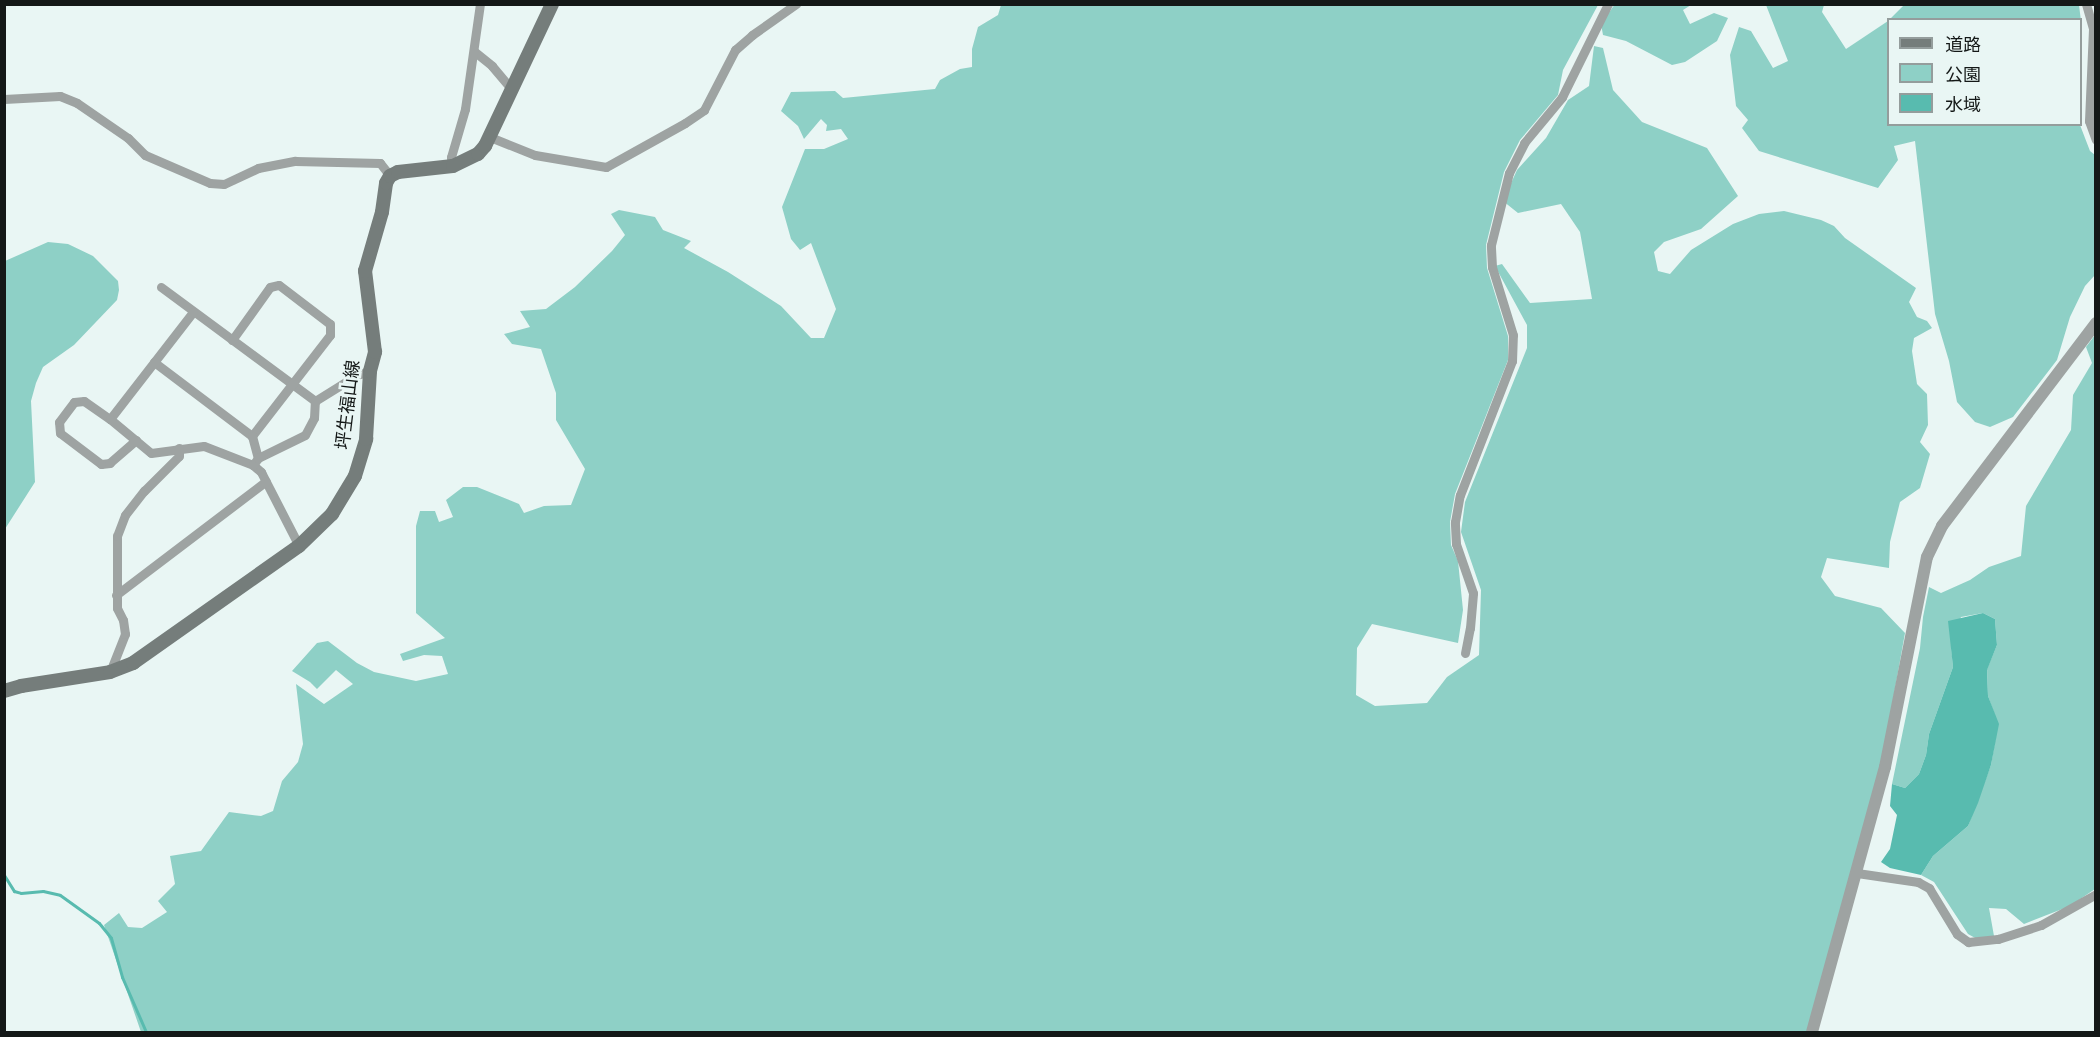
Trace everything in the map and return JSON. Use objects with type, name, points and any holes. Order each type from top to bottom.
[{"type":"main road","points":[[390,176],[408,170],[453,166],[478,154],[490,137],[552,4]]},
{"type":"main road","name":"坪生福山線","points":[[4,691],[21,686],[110,672],[133,663],[298,546],[332,514],[355,476],[366,439],[370,371],[375,352],[365,271],[390,176]]},
{"type":"street","points":[[453,166],[451,157],[465,109],[475,52],[480,4]]},
{"type":"street","points":[[490,137],[535,155],[606,167],[704,110],[735,50],[796,4]]},
{"type":"street","points":[[1465,653],[1473,593],[1456,544],[1455,522],[1460,495],[1512,361],[1513,335],[1492,267],[1491,245],[1509,173],[1524,143],[1563,97],[1608,4]]},
{"type":"street","points":[[2086,4],[2093,28],[2089,121],[2096,140]]},
{"type":"street","points":[[475,52],[492,66],[511,89]]},
{"type":"street","points":[[4,99],[60,96],[77,103],[145,155],[210,183],[224,184],[258,168],[295,161],[380,163],[390,176]]},
{"type":"street","points":[[232,340],[270,287],[279,285],[330,324],[330,335],[252,436],[255,461],[298,546]]},
{"type":"street","points":[[161,287],[315,401]]},
{"type":"street","points":[[110,419],[193,312]]},
{"type":"street","points":[[1812,1032],[1885,767],[1927,557],[1942,525],[2096,323]]},
{"type":"street","points":[[154,362],[252,436]]},
{"type":"street","points":[[315,401],[357,375],[370,371]]},
{"type":"street","points":[[136,440],[110,463],[101,464],[60,433],[59,422],[74,402],[84,401],[110,419],[136,440],[152,453],[204,446],[255,461],[305,435],[314,418],[315,401]]},
{"type":"street","points":[[110,672],[125,634],[116,595],[117,536],[125,515],[144,491],[179,456],[179,448]]},
{"type":"street","points":[[116,595],[266,481]]},
{"type":"street","points":[[1857,873],[1918,882],[1929,888],[1957,933],[1968,942],[1998,939],[2041,925],[2096,894]]},
{"type":"green space","points":[[1615,4],[1691,5],[1683,10],[1690,24],[1714,13],[1728,18],[1717,41],[1685,62],[1672,65],[1626,41],[1603,35],[1601,24]]},
{"type":"green space","points":[[1905,4],[2079,5],[2081,18],[1891,18]]},
{"type":"green space","points":[[1001,5],[1598,5],[1563,70],[1558,95],[1520,140],[1504,172],[1486,245],[1487,268],[1508,336],[1508,360],[1455,494],[1450,522],[1451,545],[1458,561],[1463,610],[1458,643],[1372,624],[1357,648],[1356,695],[1375,706],[1427,703],[1447,677],[1479,655],[1481,590],[1461,532],[1465,502],[1527,348],[1527,325],[1495,266],[1502,264],[1530,303],[1592,299],[1580,232],[1561,204],[1518,213],[1503,201],[1517,170],[1546,138],[1568,100],[1589,86],[1594,46],[1603,48],[1613,90],[1642,122],[1707,148],[1738,196],[1701,229],[1664,242],[1654,252],[1658,271],[1670,274],[1691,250],[1733,224],[1759,214],[1784,211],[1821,220],[1834,226],[1845,238],[1916,288],[1909,302],[1917,317],[1927,321],[1932,328],[1914,338],[1912,351],[1917,384],[1927,394],[1928,425],[1920,442],[1930,454],[1920,488],[1900,502],[1890,542],[1889,568],[1827,558],[1821,577],[1835,596],[1881,608],[1905,633],[1881,767],[1809,1032],[141,1032],[104,925],[119,913],[128,927],[142,928],[167,912],[158,901],[175,884],[170,856],[201,851],[229,812],[261,816],[273,811],[282,781],[298,762],[303,744],[296,684],[324,704],[353,684],[336,670],[317,689],[292,671],[317,643],[328,641],[357,663],[374,672],[416,681],[448,674],[442,656],[424,655],[403,661],[400,654],[445,638],[416,613],[416,526],[420,511],[435,511],[439,522],[453,517],[446,500],[463,487],[477,487],[519,504],[524,513],[544,506],[571,505],[585,469],[556,420],[556,393],[541,349],[512,344],[504,334],[530,327],[520,311],[546,309],[575,287],[612,251],[625,235],[611,214],[619,210],[655,217],[663,230],[691,241],[684,248],[728,272],[781,306],[811,338],[824,338],[836,309],[811,243],[800,250],[791,239],[782,207],[805,149],[824,149],[848,139],[841,129],[826,131],[827,125],[821,119],[804,139],[798,126],[781,111],[791,92],[835,91],[843,98],[935,89],[940,80],[960,69],[972,67],[972,49],[978,27],[998,15]]},
{"type":"green space","points":[[1766,5],[1824,5],[1822,12],[1846,49],[1887,22],[1887,126],[2080,126],[2090,151],[2095,155],[2095,275],[2085,286],[2070,317],[2057,360],[2013,417],[1990,427],[1975,422],[1957,402],[1949,361],[1935,314],[1915,141],[1894,146],[1898,160],[1878,188],[1759,151],[1742,128],[1748,120],[1736,106],[1730,55],[1739,27],[1751,31],[1773,68],[1788,61]]},
{"type":"green space","points":[[48,242],[68,244],[93,256],[118,281],[119,290],[117,300],[74,345],[43,367],[31,401],[35,482],[5,529],[5,261]]},
{"type":"green space","points":[[2095,335],[2095,889],[2070,906],[2024,924],[2006,909],[1989,908],[1994,936],[1977,939],[1968,934],[1934,882],[1921,875],[1933,856],[1968,826],[1991,765],[1998,724],[1988,696],[1987,669],[1997,645],[1995,619],[1983,613],[1961,617],[1951,646],[1953,667],[1929,734],[1926,755],[1919,774],[1905,788],[1892,784],[1920,648],[1923,617],[1929,587],[1941,593],[1970,580],[1989,567],[2021,556],[2026,506],[2071,430],[2073,395],[2092,363],[2086,347]]},
{"type":"water","points":[[1983,613],[1995,619],[1997,645],[1987,670],[1988,696],[1999,724],[1991,765],[1978,803],[1968,826],[1933,856],[1921,875],[1890,868],[1881,862],[1890,849],[1897,815],[1890,806],[1892,784],[1905,788],[1919,774],[1926,755],[1929,734],[1953,667],[1948,621]]},
{"type":"waterway","points":[[4,875],[14,891],[21,893],[43,891],[60,895],[99,923],[111,938],[122,977],[146,1032]]}]
